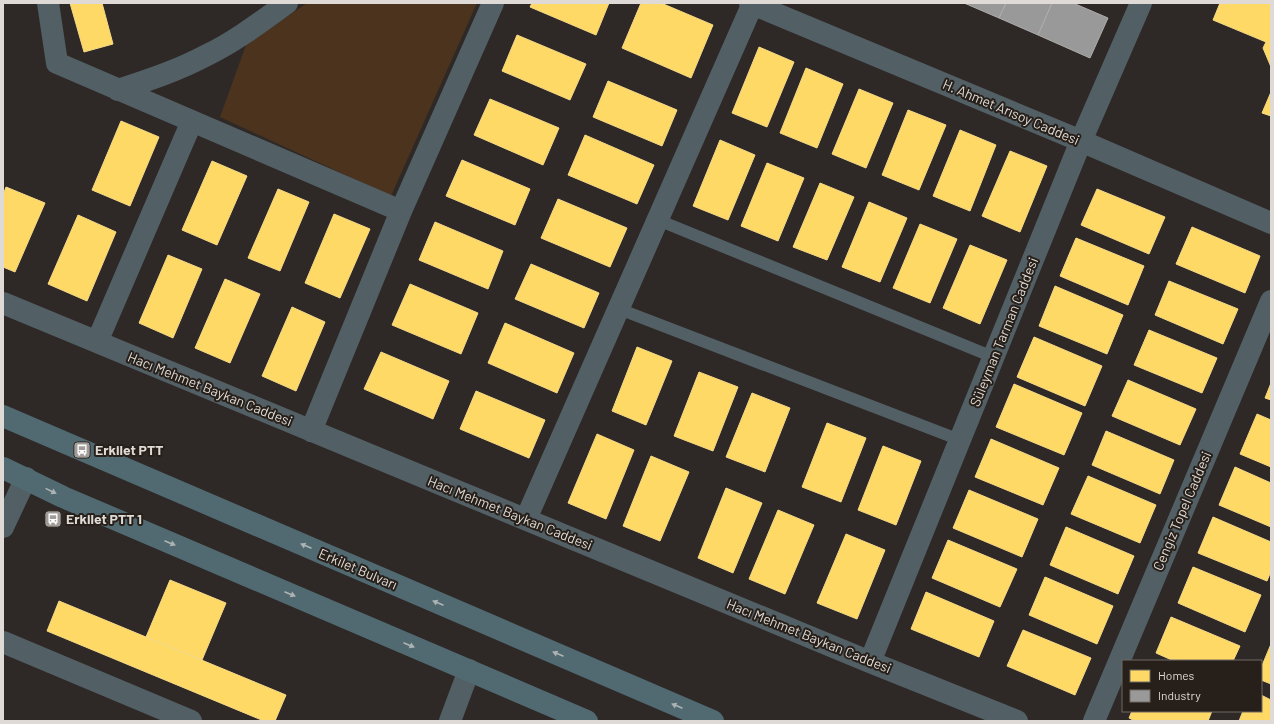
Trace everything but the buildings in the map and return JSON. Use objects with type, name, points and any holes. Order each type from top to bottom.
[{"type":"main road","name":"Erkilet Bulvarı","points":[[3,416],[713,721]]},
{"type":"main road","points":[[3,468],[63,497],[587,721]]},
{"type":"street","points":[[48,3],[57,63],[401,210]]},
{"type":"street","points":[[118,90],[152,80],[209,55],[239,37],[288,3]]},
{"type":"street","points":[[311,431],[401,210],[493,3]]},
{"type":"street","points":[[526,519],[752,3]]},
{"type":"street","name":"H. Ahmet Arısoy Caddesi","points":[[752,3],[1081,141],[1271,223]]},
{"type":"street","name":"Süleyman Tarman Caddesi","points":[[870,662],[1081,141],[1140,3]]},
{"type":"street","points":[[97,342],[192,121]]},
{"type":"street","name":"Hacı Mehmet Baykan Caddesi","points":[[3,303],[870,662],[1017,721]]},
{"type":"street","name":"Cengiz Topel Caddesi","points":[[1094,721],[1270,306]]},
{"type":"street","points":[[3,527],[26,478]]},
{"type":"street","points":[[3,642],[183,719]]},
{"type":"street","points":[[450,721],[469,670]]},
{"type":"lane","points":[[658,220],[993,358]]},
{"type":"lane","points":[[619,309],[960,440]]},
{"type":"shaded area","points":[[307,3],[477,3],[391,196],[220,117],[246,45]]},
{"type":"place","name":"Erkilet PTT","points":[[82,450]]},
{"type":"place","name":"Erkilet PTT 1","points":[[53,519]]}]
